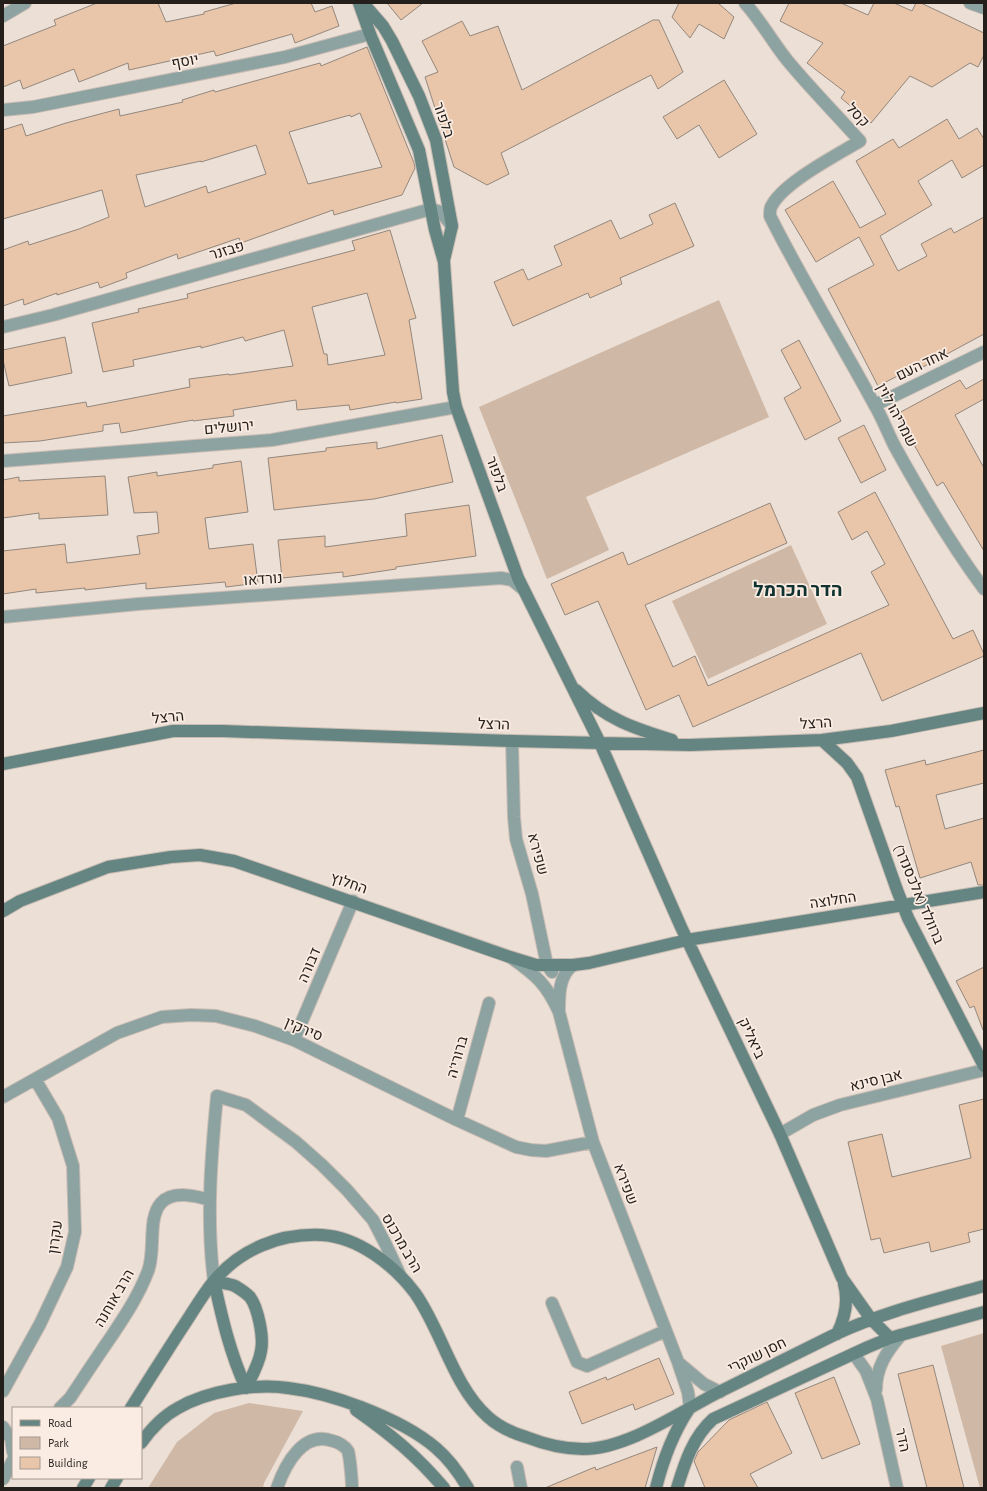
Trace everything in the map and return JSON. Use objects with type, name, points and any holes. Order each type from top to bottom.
[{"type":"street","points":[[3,16],[25,3]]},
{"type":"street","name":"בלפור","points":[[360,3],[370,34],[419,150],[435,230],[444,262],[453,392],[456,408],[514,570],[600,742]]},
{"type":"street","name":"בלפור","points":[[363,3],[383,26],[392,41],[419,96],[436,140],[452,226],[444,262]]},
{"type":"street","name":"קסל","points":[[745,3],[762,23],[783,54],[800,75],[860,141],[807,172],[791,184],[778,197],[771,207],[770,216],[788,253]]},
{"type":"street","points":[[970,3],[984,8]]},
{"type":"street","name":"יוסף","points":[[3,110],[33,107],[285,57],[370,34]]},
{"type":"street","points":[[431,210],[441,212],[452,226]]},
{"type":"street","name":"פבזנר","points":[[3,326],[53,315],[431,210]]},
{"type":"street","name":"שמריהו לוין","points":[[788,253],[875,405],[916,482],[963,559],[984,588]]},
{"type":"street","name":"אחד העם","points":[[875,405],[984,352]]},
{"type":"street","name":"ירושלים","points":[[3,461],[272,440],[456,408]]},
{"type":"street","name":"נורדאו","points":[[3,617],[138,604],[501,578],[512,580],[523,589]]},
{"type":"street","name":"בלפור","points":[[571,684],[592,704],[616,720],[642,731],[690,745]]},
{"type":"street","name":"הרצל","points":[[3,764],[173,731],[222,731],[512,741],[690,745],[822,740],[891,731],[984,713]]},
{"type":"street","name":"ברוולד (אלכסנדר)","points":[[822,740],[848,763],[857,777],[903,904],[984,1066]]},
{"type":"street","name":"שפירא","points":[[512,741],[516,839],[532,894],[549,969]]},
{"type":"street","name":"ביאליק","points":[[600,742],[687,940],[780,1134],[842,1278],[871,1319],[895,1337]]},
{"type":"street","name":"החלוץ","points":[[3,911],[20,901],[108,867],[200,854],[234,861],[353,901],[510,957],[549,969],[589,963],[687,940]]},
{"type":"street","name":"החלוצה","points":[[687,940],[984,892]]},
{"type":"street","name":"דבורה","points":[[294,1040],[353,901]]},
{"type":"street","name":"שפירא","points":[[510,957],[530,971],[542,982],[550,993],[559,1012],[593,1142],[678,1362],[688,1392],[690,1408]]},
{"type":"street","name":"שפירא","points":[[559,1012],[562,981],[566,972],[573,965]]},
{"type":"street","name":"ברורי'ה","points":[[457,1120],[489,1003]]},
{"type":"street","name":"סירקין","points":[[3,1097],[36,1080],[117,1033],[162,1017],[191,1015],[216,1016],[255,1026],[294,1040],[457,1120],[516,1147],[546,1152],[593,1142]]},
{"type":"street","name":"אבן סינא","points":[[780,1134],[813,1115],[840,1105],[984,1070]]},
{"type":"street","name":"עקרון","points":[[3,1391],[40,1324],[67,1267],[75,1232],[73,1166],[58,1118],[36,1080]]},
{"type":"street","name":"הרב מרכוס","points":[[210,1200],[213,1134],[217,1096],[246,1105],[296,1142],[347,1190],[372,1220],[400,1274],[416,1294],[429,1316],[456,1372],[478,1406],[489,1418],[502,1427],[518,1435],[547,1444]]},
{"type":"street","name":"הרב אוחנה","points":[[61,1407],[70,1398],[128,1312],[142,1287],[151,1265],[153,1225],[155,1214],[161,1203],[169,1198],[180,1195],[210,1200]]},
{"type":"street","points":[[210,1200],[210,1256],[214,1281],[225,1332],[235,1366],[246,1388]]},
{"type":"street","points":[[132,1407],[214,1281],[235,1260],[255,1248],[305,1234],[332,1236],[352,1242],[370,1252],[400,1274]]},
{"type":"street","points":[[838,1334],[846,1309],[845,1288],[842,1278]]},
{"type":"street","points":[[214,1281],[238,1288],[249,1297],[254,1306],[261,1331],[261,1350],[255,1370],[246,1388]]},
{"type":"street","name":"חסן שוקרי","points":[[547,1444],[583,1449],[600,1448],[616,1443],[657,1426],[720,1392],[871,1319],[984,1286]]},
{"type":"street","points":[[552,1303],[577,1362],[587,1366],[665,1331]]},
{"type":"street","points":[[677,1488],[694,1442],[703,1429],[713,1419],[854,1354],[895,1337],[984,1312]]},
{"type":"street","name":"הדר","points":[[895,1337],[878,1370],[876,1389],[897,1488]]},
{"type":"street","name":"הדר","points":[[854,1354],[866,1371],[877,1399]]},
{"type":"street","name":"שפירא","points":[[678,1362],[704,1384],[720,1392]]},
{"type":"street","points":[[142,1442],[152,1428],[178,1408],[207,1396],[246,1388],[286,1387],[342,1400],[391,1420],[420,1436],[436,1448],[450,1462],[468,1488]]},
{"type":"street","points":[[342,1400],[379,1426],[406,1448],[444,1488]]},
{"type":"street","points":[[656,1488],[674,1434],[690,1408]]},
{"type":"street","points":[[3,1427],[11,1439],[12,1446]]},
{"type":"street","points":[[277,1488],[283,1470],[294,1454],[311,1441],[325,1438],[339,1443],[348,1451],[352,1488]]},
{"type":"street","points":[[3,1479],[12,1462]]},
{"type":"street","points":[[517,1467],[521,1488]]},
{"type":"street","points":[[83,1488],[88,1479]]},
{"type":"street","points":[[111,1488],[116,1479]]},
{"type":"green space","points":[[719,300],[769,417],[586,497],[609,550],[547,579],[479,407]]},
{"type":"green space","points":[[791,545],[827,624],[708,679],[672,601]]},
{"type":"green space","points":[[984,1333],[984,1488],[980,1488],[941,1346]]},
{"type":"green space","points":[[249,1403],[303,1411],[264,1483],[263,1488],[148,1488],[177,1442],[214,1413]]},
{"type":"building","points":[[97,3],[158,3],[166,22],[204,14],[204,12],[236,3],[311,3],[315,12],[332,6],[339,26],[295,43],[292,34],[216,56],[214,51],[129,70],[128,63],[79,82],[74,69],[23,89],[20,80],[3,87],[3,46],[56,25],[54,20]]},
{"type":"building","points":[[387,3],[423,3],[401,20]]},
{"type":"building","points":[[679,3],[718,3],[734,17],[724,39],[699,24],[690,38],[672,17]]},
{"type":"building","points":[[789,3],[841,3],[868,15],[874,3],[894,3],[912,11],[916,3],[921,3],[984,33],[984,55],[978,67],[970,63],[932,87],[910,76],[871,123],[841,98],[845,92],[807,63],[823,43],[780,21]]},
{"type":"building","points":[[653,20],[659,20],[683,72],[658,89],[651,75],[501,153],[509,174],[487,185],[454,167],[425,77],[438,72],[422,41],[462,21],[470,36],[498,26],[522,90]]},
{"type":"building","points":[[367,47],[414,163],[415,168],[402,195],[334,215],[333,210],[241,243],[239,238],[178,259],[177,254],[126,273],[127,278],[100,288],[98,282],[57,295],[57,293],[24,305],[23,299],[3,306],[3,250],[28,241],[29,245],[79,229],[109,217],[102,190],[3,219],[3,130],[22,124],[26,136],[66,123],[119,109],[120,116],[183,102],[182,100],[214,90],[215,92],[320,63],[321,66]],"holes":[[[360,113],[382,167],[308,184],[289,132],[350,115],[351,117]],[[256,145],[266,174],[208,193],[206,186],[145,207],[136,175],[201,162]]]},
{"type":"building","points":[[724,80],[757,134],[719,158],[699,125],[677,139],[663,117]]},
{"type":"building","points":[[947,119],[959,139],[977,128],[984,139],[984,165],[962,178],[952,160],[918,181],[932,205],[880,236],[898,271],[927,256],[921,244],[951,228],[954,233],[984,217],[984,334],[923,367],[921,364],[878,386],[828,289],[874,265],[859,237],[816,262],[785,210],[833,181],[860,228],[886,214],[856,161],[893,139],[899,148]]},
{"type":"building","points":[[675,203],[694,246],[620,278],[622,284],[590,298],[588,293],[513,326],[494,282],[523,269],[528,280],[562,265],[554,246],[611,220],[620,239],[653,224],[649,215]]},
{"type":"building","points":[[390,230],[416,318],[409,320],[422,399],[350,410],[349,405],[297,410],[296,400],[233,410],[234,416],[193,420],[121,433],[119,423],[103,425],[103,431],[40,441],[3,443],[3,416],[86,402],[87,407],[190,387],[189,379],[293,366],[284,330],[245,341],[243,337],[201,348],[201,346],[133,360],[134,366],[103,372],[92,323],[139,312],[138,309],[188,298],[187,294],[355,250],[352,241]],"holes":[[[367,293],[385,355],[328,365],[327,354],[324,354],[312,307]]]},
{"type":"building","points":[[65,337],[72,373],[9,386],[3,360],[3,350]]},
{"type":"building","points":[[799,340],[841,421],[805,440],[784,398],[801,388],[781,350]]},
{"type":"building","points":[[984,379],[984,399],[955,415],[984,468],[984,551],[943,482],[937,486],[897,414],[960,380],[966,389]]},
{"type":"building","points":[[864,425],[886,470],[861,483],[838,438]]},
{"type":"building","points":[[442,435],[453,482],[374,499],[274,510],[268,458],[326,451],[326,448],[377,442],[377,449]]},
{"type":"building","points":[[241,461],[248,512],[205,518],[209,549],[253,544],[258,583],[226,587],[225,582],[146,589],[146,583],[85,590],[85,588],[36,593],[36,589],[3,594],[3,551],[65,544],[67,563],[140,554],[137,536],[159,533],[157,512],[134,513],[128,477],[157,472],[157,476],[213,468],[213,465]]},
{"type":"building","points":[[105,476],[108,515],[39,519],[39,513],[3,518],[3,480],[19,477],[19,481]]},
{"type":"building","points":[[875,492],[953,639],[973,630],[984,654],[984,656],[882,701],[861,653],[693,727],[679,695],[646,710],[598,601],[565,615],[551,584],[623,552],[628,565],[770,503],[787,543],[645,605],[673,667],[695,656],[708,686],[889,605],[871,572],[885,564],[867,531],[852,540],[838,512]]},
{"type":"building","points":[[469,505],[476,556],[396,567],[396,569],[343,577],[343,572],[282,578],[278,540],[325,536],[325,547],[407,536],[405,514]]},
{"type":"building","points":[[984,750],[984,783],[936,795],[945,829],[984,818],[984,885],[978,885],[971,862],[920,878],[899,806],[896,807],[885,770],[925,760],[926,765]]},
{"type":"building","points":[[984,967],[983,1030],[974,1006],[970,1008],[956,981]]},
{"type":"building","points":[[984,1099],[984,1229],[968,1233],[970,1242],[931,1252],[929,1242],[884,1253],[880,1238],[871,1240],[848,1142],[882,1134],[892,1177],[971,1158],[959,1105]]},
{"type":"building","points":[[659,1358],[674,1394],[635,1410],[633,1404],[582,1424],[569,1392],[606,1377],[607,1380]]},
{"type":"building","points":[[933,1365],[964,1488],[927,1488],[898,1374]]},
{"type":"building","points":[[834,1377],[860,1444],[822,1459],[795,1393]]},
{"type":"building","points":[[767,1402],[792,1453],[750,1474],[758,1488],[705,1488],[694,1461],[698,1452],[729,1420]]},
{"type":"building","points":[[657,1447],[645,1488],[545,1488],[595,1467],[596,1470]]},
{"type":"district","name":"הדר הכרמל","points":[[798,589]]}]
